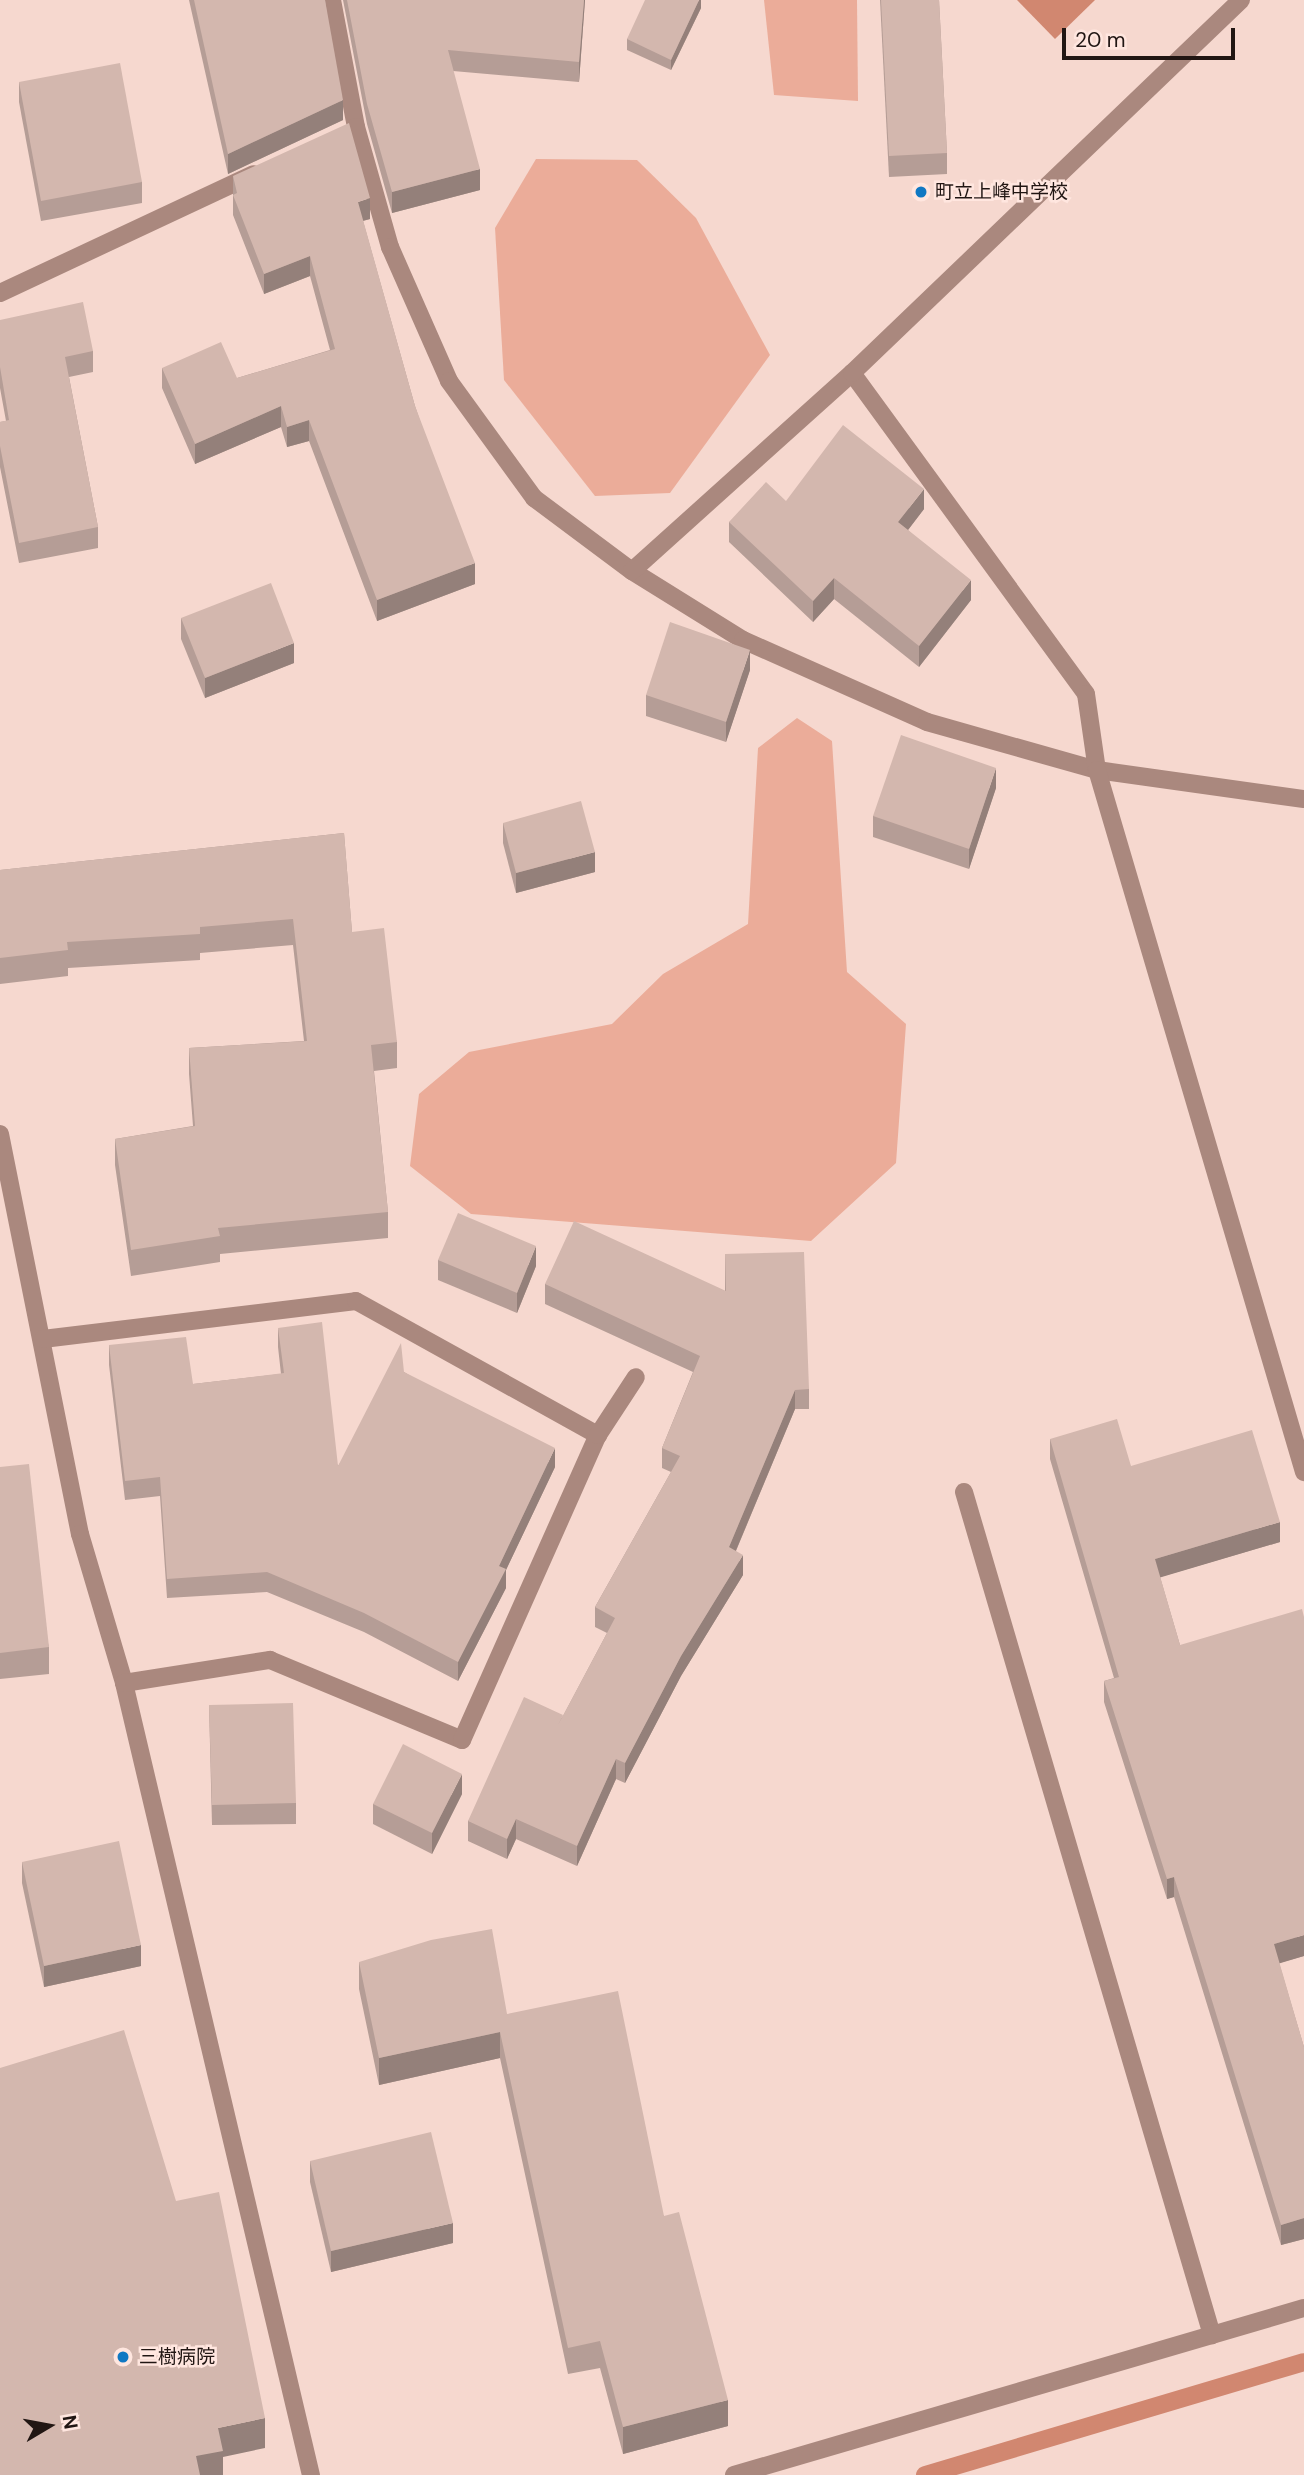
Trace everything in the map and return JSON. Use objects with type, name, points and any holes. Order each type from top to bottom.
[{"type":"street","points":[[332,0],[350,129],[390,247],[449,381],[534,498],[632,571],[743,640],[927,722],[1097,770],[1304,799]]},
{"type":"street","points":[[632,571],[852,373],[1241,0]]},
{"type":"street","points":[[0,293],[270,167]]},
{"type":"street","points":[[852,373],[1086,694],[1097,770],[1304,1472]]},
{"type":"street","points":[[0,1134],[80,1534],[124,1683],[312,2475]]},
{"type":"street","points":[[43,1339],[356,1301],[598,1435]]},
{"type":"street","points":[[124,1683],[270,1660],[462,1740],[598,1435],[636,1377]]},
{"type":"street","points":[[964,1492],[1212,2335]]},
{"type":"street","points":[[734,2475],[1304,2308]]},
{"type":"shaded area","points":[[764,0],[857,0],[858,101],[774,95]]},
{"type":"shaded area","points":[[1017,0],[1095,0],[1055,39]]},
{"type":"shaded area","points":[[536,159],[637,160],[696,218],[770,355],[670,493],[595,496],[504,380],[495,228]]},
{"type":"shaded area","points":[[797,718],[832,741],[847,972],[906,1024],[896,1163],[811,1241],[471,1214],[410,1166],[419,1094],[469,1052],[612,1024],[663,974],[748,924],[758,748]]},
{"type":"building","points":[[194,0],[325,0],[343,100],[228,154]]},
{"type":"building","points":[[347,0],[584,0],[579,62],[448,50],[480,169],[392,192],[367,104]]},
{"type":"building","points":[[645,0],[699,0],[671,60],[627,39]]},
{"type":"building","points":[[881,0],[939,0],[947,153],[889,156]]},
{"type":"building","points":[[120,63],[142,182],[41,201],[19,82]]},
{"type":"building","points":[[349,123],[370,198],[358,202],[415,406],[475,563],[377,600],[309,420],[287,427],[281,406],[195,444],[162,368],[221,342],[237,378],[335,349],[310,256],[264,274],[233,195],[237,193],[233,176]]},
{"type":"building","points":[[83,302],[93,351],[65,357],[98,527],[19,543],[0,446],[0,422],[9,420],[0,367],[0,320]]},
{"type":"building","points":[[843,425],[924,489],[898,522],[971,580],[919,646],[834,578],[813,601],[729,522],[766,482],[786,501]]},
{"type":"building","points":[[271,583],[294,643],[205,678],[181,618]]},
{"type":"building","points":[[670,622],[750,650],[726,722],[646,695]]},
{"type":"building","points":[[901,735],[996,768],[969,849],[873,816]]},
{"type":"building","points":[[581,801],[595,852],[516,873],[503,823]]},
{"type":"building","points":[[344,833],[352,932],[384,928],[397,1042],[371,1045],[388,1212],[218,1228],[220,1236],[131,1250],[115,1139],[195,1126],[189,1048],[307,1041],[293,919],[200,927],[200,934],[67,942],[68,950],[0,958],[0,870]]},
{"type":"building","points":[[458,1213],[536,1246],[517,1293],[438,1260]]},
{"type":"building","points":[[574,1221],[726,1291],[725,1254],[804,1252],[809,1389],[795,1390],[729,1547],[743,1555],[681,1656],[625,1763],[616,1759],[577,1846],[516,1819],[507,1839],[468,1821],[524,1697],[563,1715],[558,1725],[615,1618],[595,1607],[680,1456],[662,1448],[700,1356],[545,1284]]},
{"type":"building","points":[[322,1322],[338,1466],[401,1343],[404,1372],[555,1448],[499,1566],[506,1569],[458,1662],[364,1613],[267,1572],[167,1579],[160,1477],[125,1481],[109,1345],[186,1337],[193,1384],[284,1373],[278,1328]]},
{"type":"building","points":[[1117,1419],[1131,1466],[1252,1430],[1280,1522],[1155,1559],[1180,1645],[1302,1609],[1304,1617],[1304,1935],[1274,1944],[1304,2047],[1304,2218],[1281,2225],[1174,1877],[1167,1879],[1104,1681],[1119,1677],[1050,1439]]},
{"type":"building","points":[[29,1464],[49,1647],[0,1653],[0,1467]]},
{"type":"building","points":[[293,1703],[296,1803],[212,1805],[209,1705]]},
{"type":"building","points":[[403,1744],[462,1774],[432,1833],[373,1804]]},
{"type":"building","points":[[119,1841],[141,1945],[44,1966],[22,1862]]},
{"type":"building","points":[[492,1929],[507,2014],[618,1991],[664,2216],[679,2212],[728,2400],[623,2427],[600,2341],[568,2348],[500,2032],[379,2058],[359,1962],[431,1940]]},
{"type":"building","points":[[124,2030],[176,2201],[219,2192],[265,2418],[218,2428],[223,2451],[196,2456],[200,2475],[0,2475],[0,2068]]},
{"type":"building","points":[[431,2132],[453,2223],[331,2251],[310,2161]]},
{"type":"waterway","points":[[925,2475],[1304,2362]]},
{"type":"place","name":"町立上峰中学校","points":[[921,192]]},
{"type":"place","name":"三樹病院","points":[[123,2357]]}]
